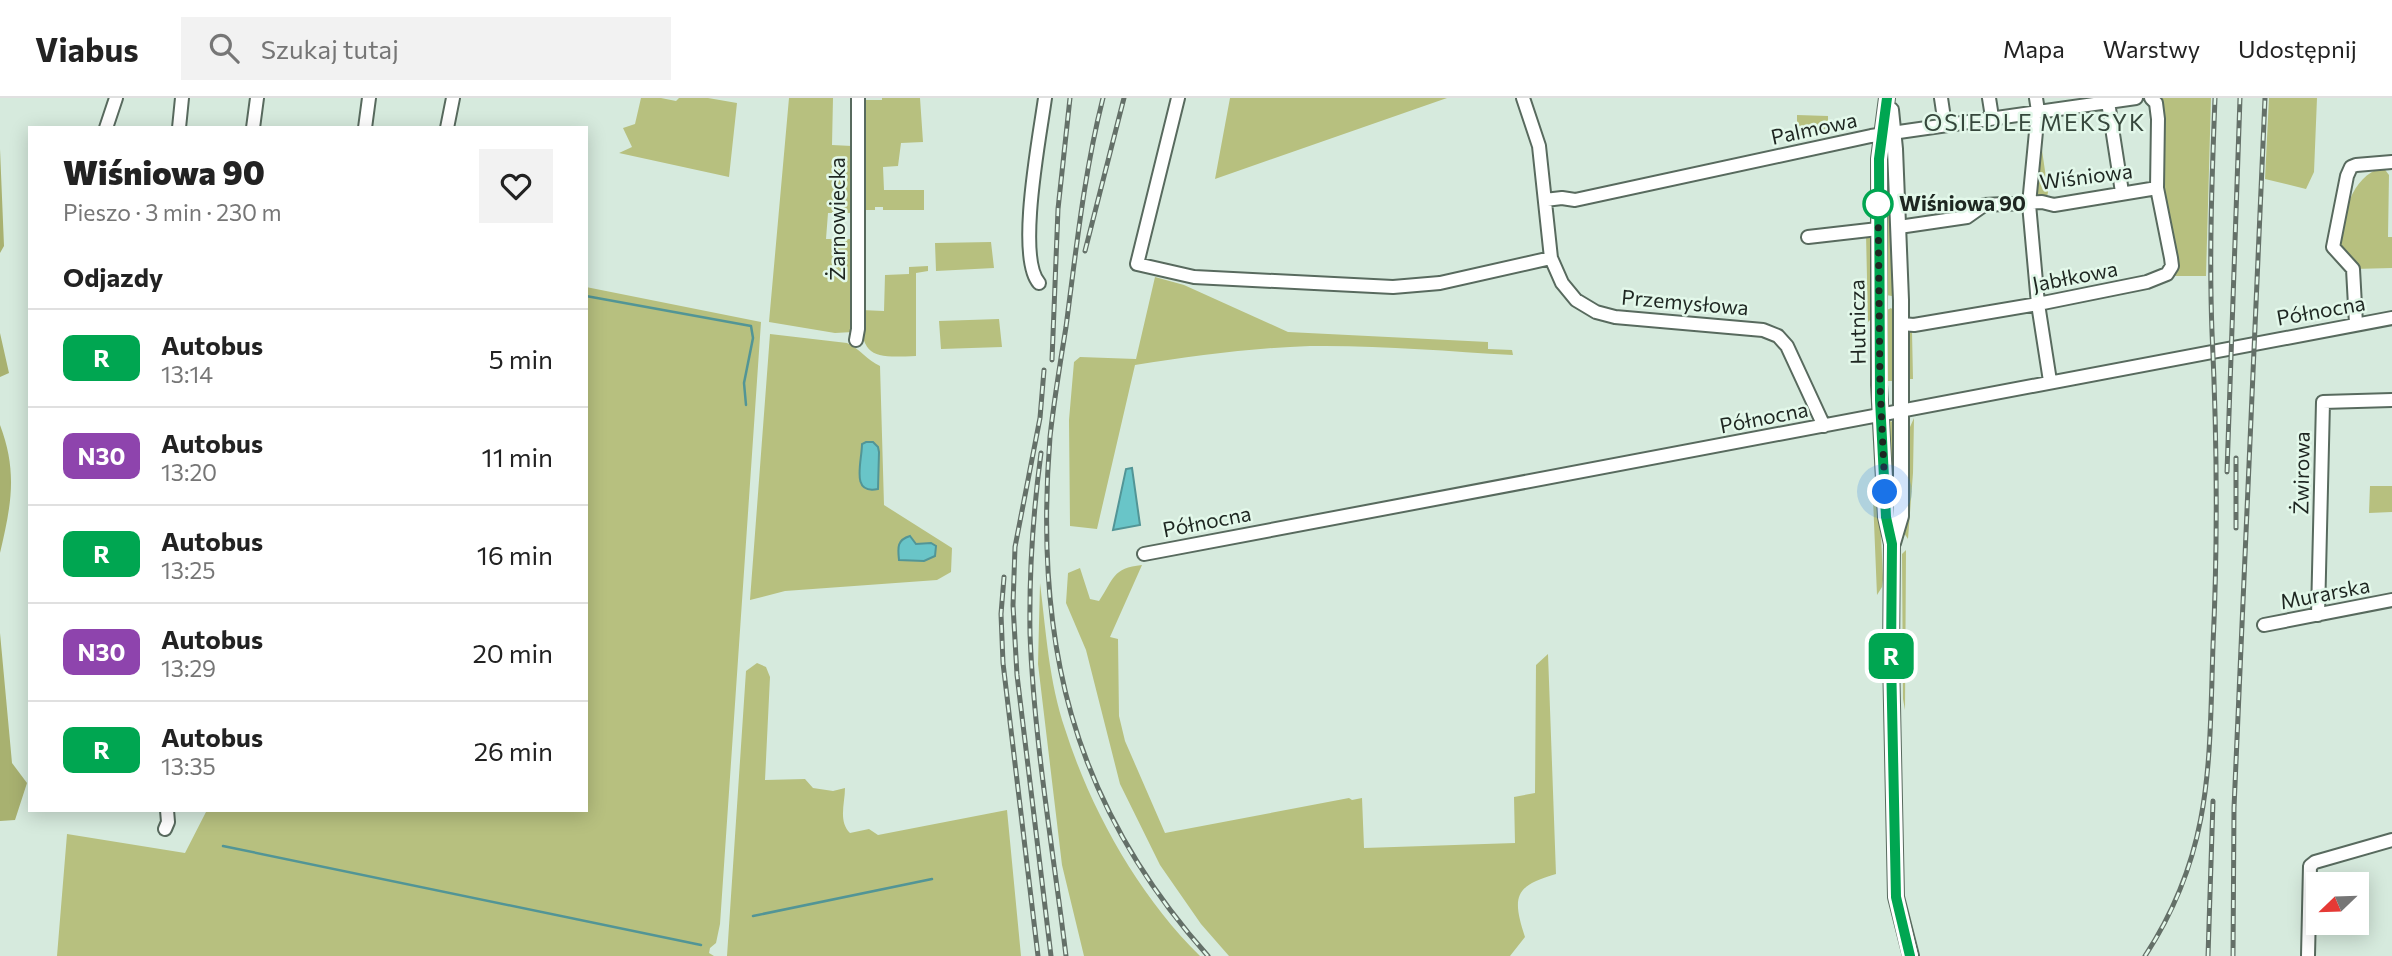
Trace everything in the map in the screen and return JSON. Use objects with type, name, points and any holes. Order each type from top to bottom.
[{"type":"main road","name":"Hutnicza","points":[[1888,98],[1878,229],[1880,415],[1886,517],[1892,544],[1891,657],[1896,897],[1910,956]]},
{"type":"main road","name":"Hutnicza","points":[[1887,134],[1899,227],[1901,300],[1901,516],[1892,544]]},
{"type":"main road","points":[[1878,301],[1901,300]]},
{"type":"street","points":[[107,126],[116,98]]},
{"type":"street","points":[[179,126],[182,98]]},
{"type":"street","points":[[253,126],[257,98]]},
{"type":"street","points":[[365,126],[369,98]]},
{"type":"street","points":[[447,126],[453,98]]},
{"type":"street","name":"Żarnowiecka","points":[[856,340],[858,98]]},
{"type":"street","points":[[1039,283],[1032,272],[1030,218],[1045,98]]},
{"type":"street","points":[[1178,98],[1137,264],[1194,277],[1393,287],[1440,283],[1551,258]]},
{"type":"street","name":"Przemysłowa","points":[[1523,98],[1539,146],[1551,258],[1562,283],[1572,296],[1581,305],[1601,314],[1748,327],[1777,336],[1787,346],[1824,426]]},
{"type":"street","points":[[1941,98],[1945,125]]},
{"type":"street","points":[[1989,98],[1992,117]]},
{"type":"street","name":"Palmowa","points":[[1545,200],[1575,200],[1887,134],[1992,117],[2037,104],[2108,102],[2136,98]]},
{"type":"street","name":"Jabłkowa","points":[[1901,324],[1914,325],[2038,304],[2147,282],[2167,274],[2172,266],[2157,188],[2158,119],[2156,103],[2151,98]]},
{"type":"street","points":[[2108,102],[2122,192]]},
{"type":"street","points":[[2037,104],[2029,204],[2038,304],[2050,381]]},
{"type":"street","points":[[2356,324],[2353,269],[2333,247],[2347,176],[2351,167],[2356,165],[2392,162]]},
{"type":"street","name":"Wiśniowa","points":[[1899,227],[1967,217],[1984,205],[2054,205],[2157,188]]},
{"type":"street","points":[[1808,237],[1878,229]]},
{"type":"street","name":"Północna","points":[[1143,554],[2392,317]]},
{"type":"street","name":"Żwirowa","points":[[2318,615],[2323,402],[2392,400]]},
{"type":"street","name":"Murarska","points":[[2264,625],[2392,600]]},
{"type":"street","points":[[165,829],[167,812]]},
{"type":"street","points":[[2308,956],[2311,865],[2392,840]]},
{"type":"green space","points":[[641,98],[676,101],[679,98],[708,98],[737,103],[729,177],[619,153],[632,147],[623,128],[635,124]]},
{"type":"green space","points":[[789,98],[833,98],[832,145],[852,146],[855,213],[828,213],[826,239],[855,239],[853,332],[835,333],[769,322]]},
{"type":"green space","points":[[920,98],[923,142],[901,143],[898,166],[883,167],[884,190],[924,190],[924,210],[883,210],[883,207],[875,207],[875,210],[860,210],[861,100]]},
{"type":"green space","points":[[1230,98],[1447,98],[1215,179]]},
{"type":"green space","points":[[2159,98],[2211,98],[2206,276],[2173,276],[2162,191]]},
{"type":"green space","points":[[2269,98],[2317,98],[2314,172],[2306,189],[2265,179]]},
{"type":"green space","points":[[1797,115],[1828,116],[1828,127],[1816,134],[1797,134]]},
{"type":"green space","points":[[2040,136],[2048,192],[2047,197],[2035,198]]},
{"type":"green space","points":[[0,149],[4,246],[0,253]]},
{"type":"green space","points":[[1892,152],[1892,296],[1886,295],[1885,153]]},
{"type":"green space","points":[[2383,167],[2389,175],[2388,237],[2392,237],[2392,268],[2354,269],[2338,244],[2346,209],[2363,179]]},
{"type":"green space","points":[[1870,233],[1871,319],[1868,322],[1866,234]]},
{"type":"green space","points":[[991,242],[994,268],[936,271],[935,243]]},
{"type":"green space","points":[[928,266],[928,271],[916,273],[916,356],[889,356],[872,352],[863,338],[861,310],[884,311],[885,275],[909,274],[909,267]]},
{"type":"green space","points":[[1155,277],[1184,285],[1288,332],[1488,342],[1488,349],[1512,350],[1513,355],[1386,347],[1310,346],[1222,353],[1135,365],[1097,529],[1070,526],[1069,420],[1074,362],[1080,357],[1136,359]]},
{"type":"green space","points":[[588,287],[761,322],[720,924],[716,943],[709,953],[714,956],[57,956],[67,834],[185,853],[206,812],[588,812]]},
{"type":"green space","points":[[1891,308],[1895,312],[1895,381],[1885,381],[1885,311]]},
{"type":"green space","points":[[999,319],[1002,347],[941,349],[939,321]]},
{"type":"green space","points":[[1909,331],[1912,331],[1913,379],[1909,379]]},
{"type":"green space","points":[[0,333],[9,373],[0,377]]},
{"type":"green space","points":[[770,334],[847,343],[880,366],[884,505],[952,548],[951,572],[937,580],[785,591],[750,600]]},
{"type":"green space","points":[[1914,418],[1908,539],[1904,533],[1910,427]]},
{"type":"green space","points":[[1890,421],[1895,423],[1894,537],[1887,424]]},
{"type":"green space","points":[[0,425],[9,458],[11,489],[0,553]]},
{"type":"green space","points":[[2370,486],[2392,486],[2392,512],[2369,513]]},
{"type":"green space","points":[[1877,497],[1883,579],[1877,595],[1873,498]]},
{"type":"green space","points":[[1906,550],[1905,710],[1902,554]]},
{"type":"green space","points":[[1142,565],[1110,637],[1118,639],[1119,716],[1125,741],[1165,833],[1349,798],[1362,798],[1364,848],[1515,843],[1514,797],[1535,793],[1536,665],[1548,654],[1556,874],[1532,883],[1520,895],[1518,912],[1525,937],[1510,956],[1229,956],[1201,924],[1160,865],[1120,784],[1086,650],[1066,603],[1068,573],[1080,568],[1090,599],[1099,601],[1119,572]]},
{"type":"green space","points":[[1040,583],[1055,693],[1088,791],[1119,851],[1137,879],[1157,907],[1200,956],[1084,956],[1062,865],[1038,664]]},
{"type":"green space","points":[[0,633],[12,763],[27,783],[15,820],[0,821]]},
{"type":"green space","points":[[757,663],[766,667],[770,677],[765,780],[805,779],[813,788],[833,791],[845,788],[843,817],[850,833],[869,829],[878,835],[1007,810],[1021,956],[727,956],[746,671]]},
{"type":"water","points":[[873,442],[878,447],[878,489],[869,490],[861,482],[862,444]]},
{"type":"water","points":[[1132,468],[1140,525],[1113,530],[1126,469]]},
{"type":"water","points":[[910,536],[916,544],[931,543],[936,546],[935,556],[924,561],[899,560],[900,542]]},
{"type":"waterway","points":[[588,296],[751,326],[753,338],[744,383],[746,405]]},
{"type":"waterway","points":[[223,846],[701,945]]},
{"type":"waterway","points":[[753,916],[932,879]]},
{"type":"railway","points":[[1052,360],[1058,209],[1070,98]]},
{"type":"railway","points":[[1103,98],[1086,183],[1050,437],[1047,511],[1049,582],[1057,649],[1071,714],[1093,777],[1123,838],[1161,897],[1208,956]]},
{"type":"railway","points":[[1085,251],[1124,98]]},
{"type":"railway","points":[[2145,956],[2167,918],[2184,880],[2203,806],[2208,768],[2216,528],[2211,274],[2215,98]]},
{"type":"railway","points":[[2227,472],[2240,98]]},
{"type":"railway","points":[[2233,956],[2234,808],[2265,98]]},
{"type":"railway","points":[[1044,370],[1040,418],[1015,547],[1013,605],[1017,675],[1051,956]]},
{"type":"railway","points":[[1041,453],[1032,543],[1030,634],[1040,755],[1066,956]]},
{"type":"railway","points":[[2236,458],[2236,528]]},
{"type":"railway","points":[[1004,577],[1001,614],[1003,663],[1038,956]]},
{"type":"railway","points":[[2208,956],[2213,801]]},
{"type":"bus line","name":"R","points":[[1887,98],[1879,159],[1880,400],[1886,517],[1892,544],[1891,657],[1896,897],[1910,956]]},
{"type":"place","name":"Wiśniowa 90","points":[[1878,204]]},
{"type":"district","name":"OSIEDLE MEKSYK","points":[[2035,123]]},
{"type":"route","points":[[1878,204],[1878,197],[1880,415],[1885,492]]}]
